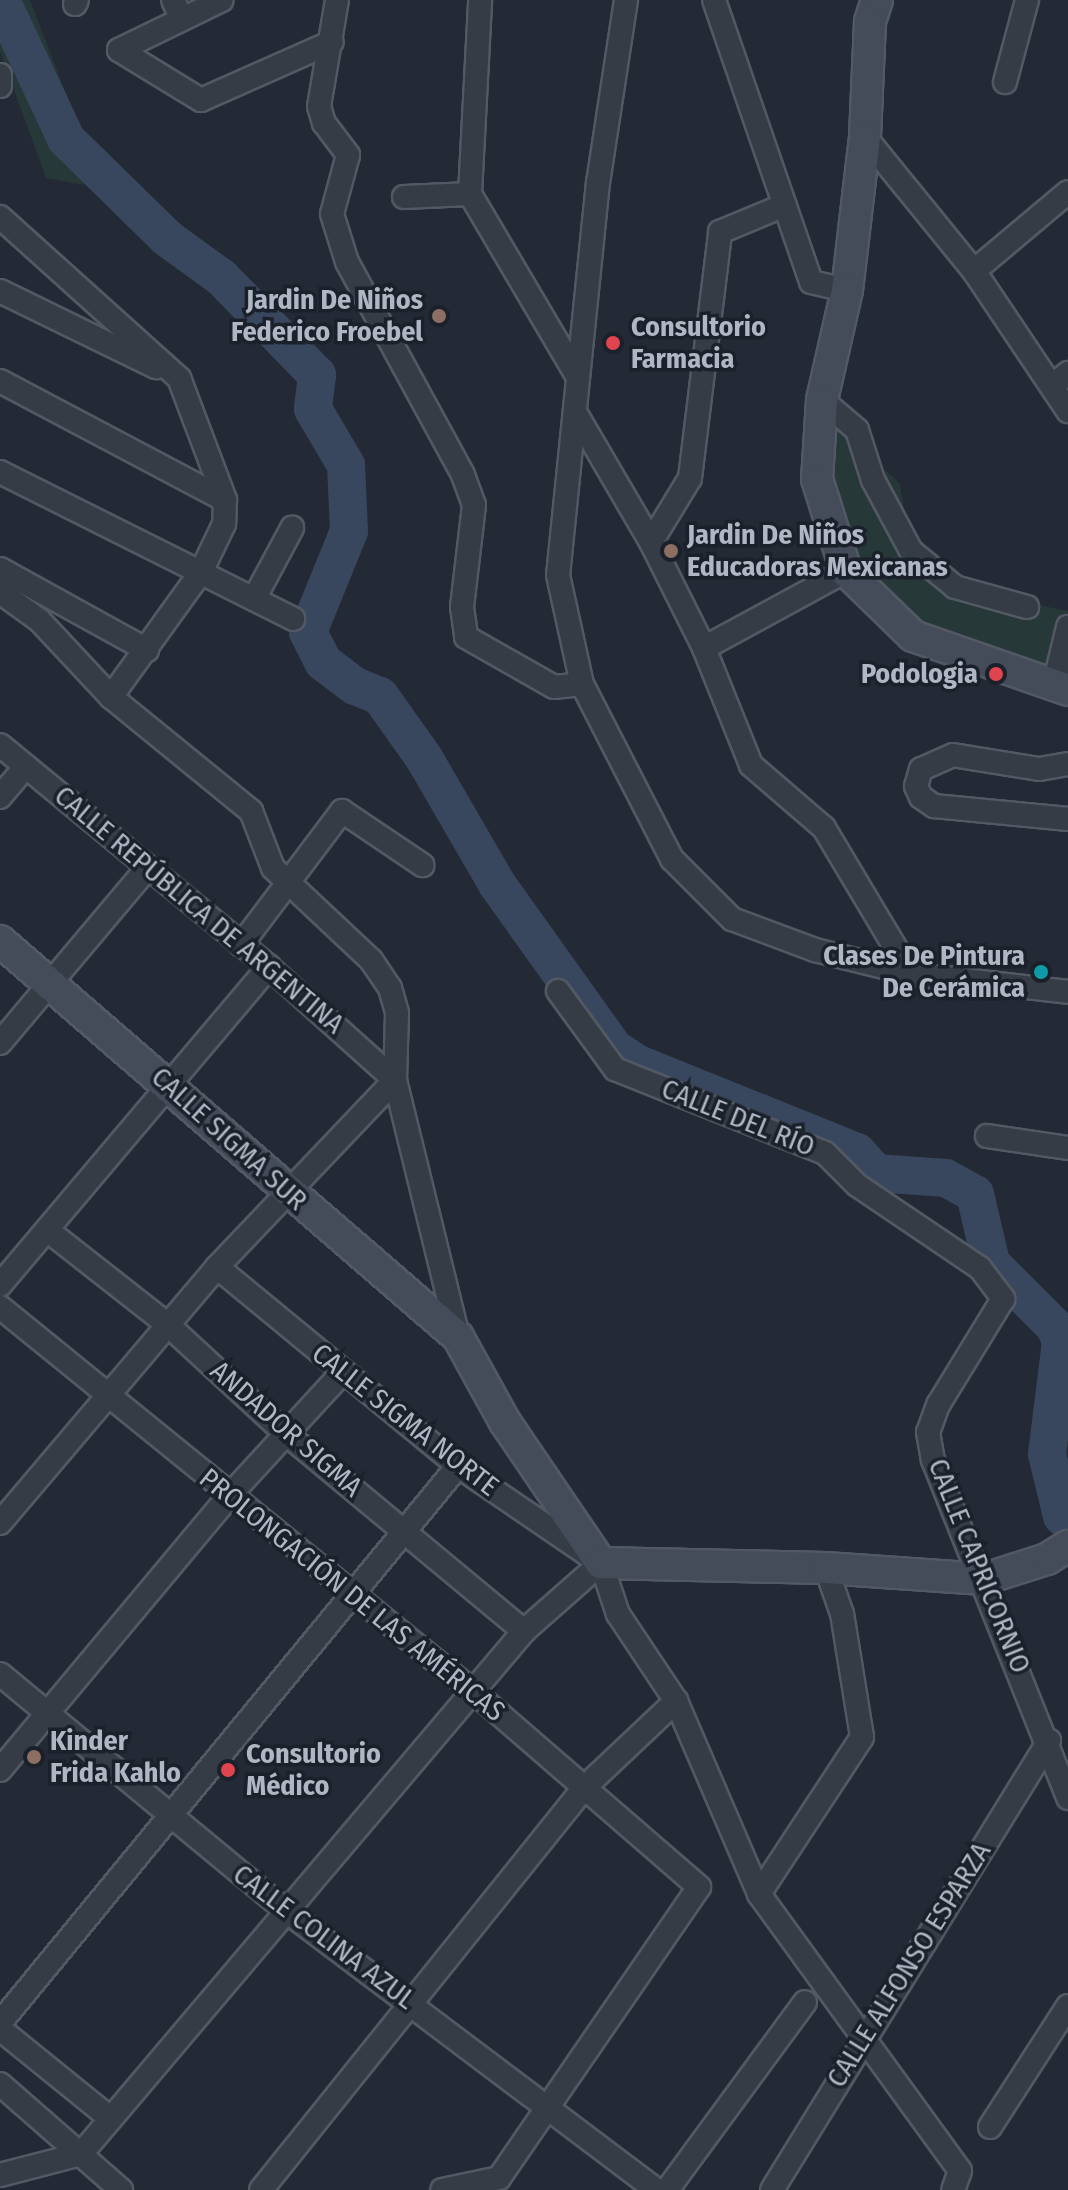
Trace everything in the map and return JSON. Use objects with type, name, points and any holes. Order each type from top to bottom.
[{"type":"main road","points":[[877,0],[870,22],[865,137],[847,290],[822,400],[817,479],[846,571],[913,636],[1061,688]]},
{"type":"main road","name":"CALLE SIGMA SUR","points":[[0,941],[458,1337]]},
{"type":"main road","points":[[458,1337],[505,1422],[601,1563],[826,1568],[984,1579],[1058,1552]]},
{"type":"street","points":[[222,0],[178,10],[119,50],[201,100],[332,42]]},
{"type":"street","points":[[337,0],[319,106],[324,123],[348,155],[332,214],[347,262],[463,475],[474,505],[462,607],[466,637],[554,687],[582,684]]},
{"type":"street","points":[[480,0],[470,194],[578,377]]},
{"type":"street","points":[[626,0],[598,182],[558,575],[582,684],[672,859],[732,919],[815,950],[911,974],[1068,992]]},
{"type":"street","points":[[714,0],[811,282],[847,290]]},
{"type":"street","points":[[1005,82],[1027,0]]},
{"type":"street","points":[[865,137],[1060,380],[1068,411]]},
{"type":"street","points":[[974,271],[1068,192]]},
{"type":"street","points":[[404,197],[470,194]]},
{"type":"street","points":[[651,542],[690,478],[720,232],[785,205]]},
{"type":"street","points":[[0,217],[179,378],[225,500],[224,524],[201,572],[111,697]]},
{"type":"street","points":[[0,291],[179,378]]},
{"type":"street","points":[[0,381],[225,500]]},
{"type":"street","points":[[822,400],[857,430],[873,480],[911,551],[955,587],[1027,607]]},
{"type":"street","points":[[575,412],[651,542],[704,648],[751,765],[824,828],[911,974]]},
{"type":"street","points":[[0,472],[293,619]]},
{"type":"street","points":[[254,599],[292,528]]},
{"type":"street","points":[[0,569],[147,650]]},
{"type":"street","points":[[704,648],[846,571]]},
{"type":"street","points":[[0,592],[39,620],[111,697],[251,811],[262,849],[291,882],[371,960],[390,988],[397,1013],[395,1080],[458,1337]]},
{"type":"street","points":[[1061,688],[1068,627]]},
{"type":"street","name":"CALLE REPÚBLICA DE ARGENTINA","points":[[0,745],[269,967],[395,1080]]},
{"type":"street","points":[[1068,764],[1039,769],[953,755],[921,769],[916,786],[921,797],[934,806],[1068,819]]},
{"type":"street","points":[[0,797],[26,766]]},
{"type":"street","points":[[241,945],[342,811],[422,865]]},
{"type":"street","points":[[0,1043],[148,867]]},
{"type":"street","points":[[0,1285],[269,967]]},
{"type":"street","name":"CALLE DEL RÍO","points":[[558,991],[615,1069],[825,1153],[857,1185],[980,1268],[1003,1299]]},
{"type":"street","points":[[0,1523],[217,1267],[286,1191],[395,1080]]},
{"type":"street","points":[[987,1136],[1068,1148]]},
{"type":"street","name":"ANDADOR SIGMA","points":[[47,1230],[168,1325],[284,1432],[524,1631]]},
{"type":"street","name":"CALLE SIGMA NORTE","points":[[217,1267],[458,1466],[601,1563]]},
{"type":"street","name":"CALLE CAPRICORNIO","points":[[1003,1299],[938,1405],[928,1432],[933,1460],[1049,1741],[1068,1798]]},
{"type":"street","name":"PROLONGACIÓN DE LAS AMÉRICAS","points":[[0,1307],[349,1594],[474,1692],[699,1887],[547,2104]]},
{"type":"street","points":[[0,1770],[284,1432],[342,1373]]},
{"type":"street","points":[[110,2118],[0,2026],[167,1816],[458,1466]]},
{"type":"street","points":[[0,2175],[81,2154],[524,1631],[601,1563],[618,1614],[676,1701],[759,1894],[862,2037],[956,2180]]},
{"type":"street","points":[[759,1894],[862,1737],[842,1614],[826,1568]]},
{"type":"street","name":"CALLE COLINA AZUL","points":[[0,1674],[49,1712],[167,1816],[286,1911],[547,2104],[653,2188]]},
{"type":"street","points":[[261,2190],[408,2001],[584,1788],[676,1701]]},
{"type":"street","name":"CALLE ALFONSO ESPARZA","points":[[772,2190],[862,2037],[1049,1741]]},
{"type":"street","points":[[653,2188],[805,2002]]},
{"type":"street","points":[[990,2127],[1068,2006]]},
{"type":"street","points":[[0,2084],[121,2190]]},
{"type":"street","points":[[442,2190],[503,2184],[547,2104]]},
{"type":"shaded area","points":[[0,0],[30,0],[102,188],[46,178],[0,51]]},
{"type":"shaded area","points":[[835,423],[900,484],[906,521],[924,554],[973,592],[1068,611],[1052,681],[902,621],[860,562],[821,482]]},
{"type":"waterway","points":[[1,0],[66,139],[167,238],[222,278],[317,375],[313,409],[346,465],[349,531],[308,632],[323,662],[355,686],[380,696],[424,758],[497,884],[614,1048],[638,1064],[857,1152],[876,1173],[946,1178],[975,1194],[991,1263],[1055,1327],[1061,1342],[1047,1454],[1062,1516],[1068,1522]]},
{"type":"place","name":"Jardin De Niños Federico Froebel","points":[[439,316]]},
{"type":"place","name":"Consultorio Farmacia","points":[[613,343]]},
{"type":"place","name":"Jardin De Niños Educadoras Mexicanas","points":[[671,551]]},
{"type":"place","name":"Podologia","points":[[996,674]]},
{"type":"place","name":"Clases De Pintura De Cerámica","points":[[1041,972]]},
{"type":"place","name":"Kinder Frida Kahlo","points":[[34,1757]]},
{"type":"place","name":"Consultorio Médico","points":[[228,1770]]}]
